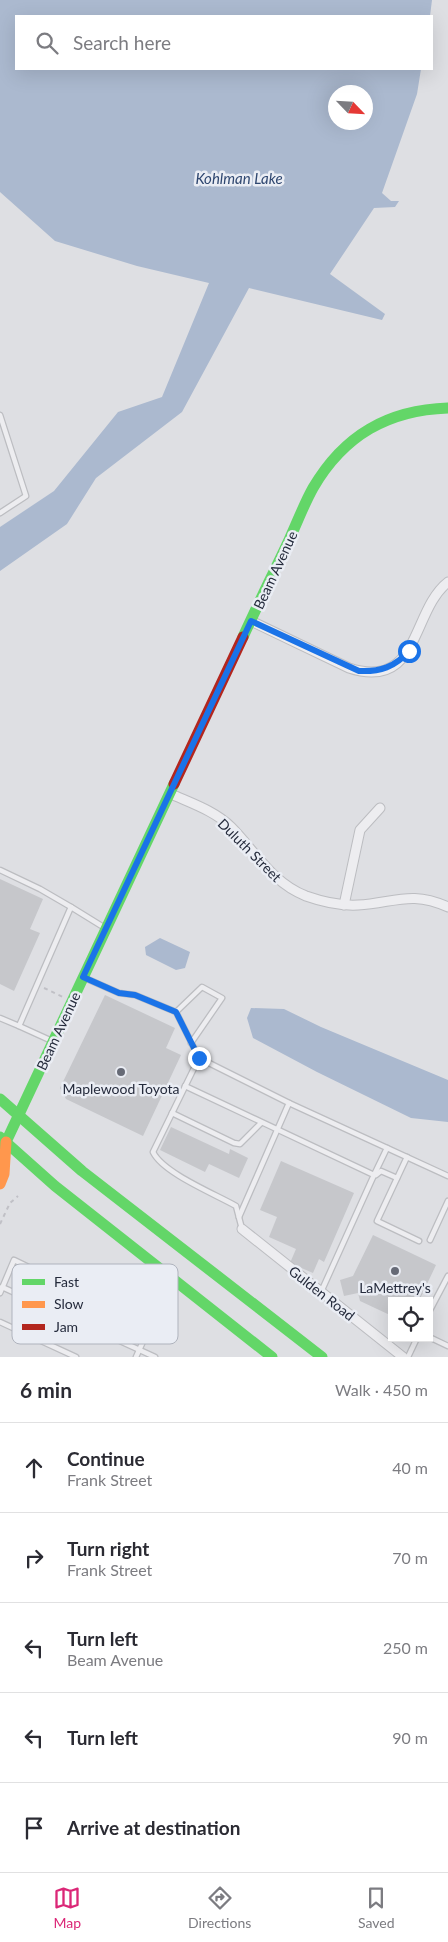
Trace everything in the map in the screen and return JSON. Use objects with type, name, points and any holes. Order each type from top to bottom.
[{"type":"street","name":"Beam Avenue","points":[[0,1184],[4,1174],[2,1142],[18,1116],[171,794],[313,488],[335,456],[352,440],[368,429],[404,413],[422,409],[448,408]]},
{"type":"street","points":[[251,621],[349,668],[372,672],[383,670],[393,665],[409,651],[438,591],[448,582]]},
{"type":"street","name":"Duluth Street","points":[[171,794],[208,811],[226,822],[263,864],[286,885],[303,895],[321,901],[344,905],[360,905],[395,898],[411,898],[426,900],[448,907]]},
{"type":"street","points":[[344,905],[360,830],[380,808]]},
{"type":"street","points":[[0,1099],[82,1171],[322,1357]]},
{"type":"street","points":[[2,1142],[154,1264]]},
{"type":"street","name":"Gulden Road","points":[[242,1229],[403,1357]]},
{"type":"street","points":[[178,1283],[272,1357]]},
{"type":"lane","points":[[0,415],[26,496],[0,513]]},
{"type":"lane","points":[[0,870],[40,888],[98,922],[106,929]]},
{"type":"lane","points":[[19,1026],[71,907]]},
{"type":"lane","points":[[83,977],[119,993],[135,995],[176,1012],[199,1058],[289,1103],[448,1176]]},
{"type":"lane","points":[[176,1012],[202,987],[222,998],[192,1043]]},
{"type":"lane","points":[[0,1018],[53,1042]]},
{"type":"lane","points":[[199,1058],[153,1152],[157,1160],[169,1169],[236,1206],[242,1229]]},
{"type":"lane","points":[[185,1086],[374,1175]]},
{"type":"lane","points":[[238,1219],[289,1103]]},
{"type":"lane","points":[[172,1113],[234,1143],[240,1144],[261,1123]]},
{"type":"lane","points":[[321,1292],[387,1148]]},
{"type":"lane","points":[[407,1157],[377,1221],[419,1241]]},
{"type":"lane","points":[[374,1175],[382,1171],[397,1178]]},
{"type":"lane","points":[[430,1240],[448,1201]]},
{"type":"lane","points":[[12,1264],[14,1260],[22,1264]]},
{"type":"lane","points":[[0,1293],[12,1264]]},
{"type":"lane","points":[[433,1304],[448,1276]]},
{"type":"lane","points":[[2,1287],[12,1292]]},
{"type":"lane","points":[[0,1322],[12,1328]]},
{"type":"lane","points":[[433,1339],[448,1346]]},
{"type":"lane","points":[[408,1357],[415,1342]]},
{"type":"lane","points":[[48,1344],[76,1357]]},
{"type":"lane","points":[[128,1344],[155,1357]]},
{"type":"lane","points":[[136,1357],[141,1344]]},
{"type":"path","points":[[37,985],[65,998]]},
{"type":"path","points":[[0,1224],[10,1203],[18,1196]]},
{"type":"water","name":"Kohlman Lake","points":[[0,0],[432,0],[430,15],[15,15],[15,70],[421,70],[417,94],[382,193],[391,201],[399,201],[395,207],[374,208],[330,274],[385,314],[382,320],[249,288],[182,412],[96,478],[67,524],[0,571],[0,527],[54,491],[118,412],[162,397],[209,283],[137,266],[55,241],[0,192]]},
{"type":"water","points":[[160,938],[190,952],[185,968],[176,970],[146,955],[145,947]]},
{"type":"water","points":[[251,1008],[284,1009],[321,1027],[448,1080],[448,1122],[411,1118],[253,1038],[247,1018]]},
{"type":"building","points":[[0,879],[43,899],[30,929],[40,933],[14,991],[0,984]]},
{"type":"building","name":"Maplewood Toyota","points":[[105,995],[175,1028],[166,1048],[181,1055],[143,1136],[66,1099],[60,1088]]},
{"type":"building","points":[[171,1127],[229,1154],[230,1149],[248,1158],[239,1178],[209,1164],[205,1172],[160,1150]]},
{"type":"building","points":[[281,1161],[354,1193],[324,1262],[319,1259],[313,1273],[290,1263],[296,1249],[269,1237],[277,1217],[260,1210]]},
{"type":"building","name":"LaMettrey's","points":[[373,1235],[436,1265],[421,1297],[388,1297],[388,1314],[360,1301],[358,1293],[344,1296],[340,1280],[353,1276]]},
{"type":"traffic: fast","points":[[243,637],[313,488],[325,469],[339,453],[354,440],[387,420],[426,410],[448,408]]},
{"type":"traffic: fast","points":[[0,1148],[6,1142],[174,784]]},
{"type":"traffic: fast","points":[[0,1099],[82,1171],[322,1357]]},
{"type":"traffic: fast","points":[[0,1137],[55,1186],[154,1264]]},
{"type":"traffic: fast","points":[[178,1283],[272,1357]]},
{"type":"traffic: slow","points":[[0,1184],[4,1174],[6,1142]]},
{"type":"traffic: jam","points":[[174,784],[243,637]]},
{"type":"place","name":"Maplewood Toyota","points":[[121,1072]]},
{"type":"place","name":"LaMettrey's","points":[[395,1271]]},
{"type":"route","points":[[199,1058],[176,1012],[135,995],[119,993],[83,977],[251,621],[359,671],[372,672],[383,670],[402,659],[409,651]]}]
